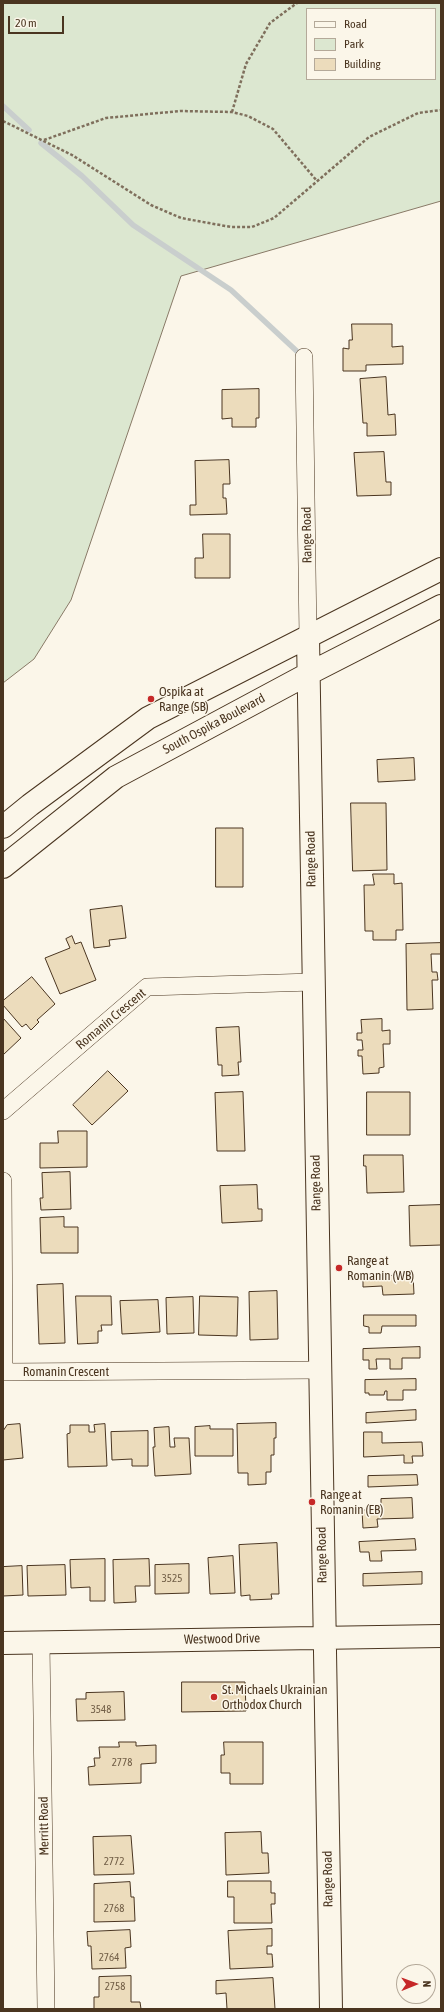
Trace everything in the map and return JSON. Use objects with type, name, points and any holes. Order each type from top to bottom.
[{"type":"street","name":"Range Road","points":[[304,357],[323,1637],[331,2009]]},
{"type":"street","points":[[3,827],[30,804],[148,718],[441,569]]},
{"type":"street","name":"South Ospika Boulevard","points":[[3,867],[116,777],[308,674],[441,606]]},
{"type":"street","name":"Romanin Crescent","points":[[3,1111],[147,987],[313,982]]},
{"type":"street","name":"Romanin Crescent","points":[[3,1181],[4,1372],[319,1370]]},
{"type":"street","name":"Westwood Drive","points":[[3,1643],[441,1636]]},
{"type":"street","name":"Merritt Road","points":[[41,1643],[46,2009]]},
{"type":"path","points":[[232,112],[246,64],[270,23],[297,3]]},
{"type":"path","points":[[3,121],[72,155],[151,205],[182,218],[231,227],[252,227],[274,218],[369,137],[418,113],[441,110]]},
{"type":"path","points":[[43,141],[106,118],[180,111],[232,112],[248,116],[273,129],[317,181]]},
{"type":"green space","points":[[3,3],[441,3],[441,201],[181,276],[71,600],[34,659],[3,683]]},
{"type":"building","points":[[352,324],[392,324],[392,347],[403,346],[403,364],[366,365],[366,371],[343,371],[343,348],[349,349],[349,340],[352,340]]},
{"type":"building","points":[[386,377],[388,415],[395,414],[396,435],[367,436],[367,423],[363,423],[360,379]]},
{"type":"building","points":[[259,389],[259,418],[256,418],[256,427],[232,427],[232,418],[222,419],[222,390]]},
{"type":"building","points":[[384,452],[386,482],[391,482],[391,495],[357,496],[354,453]]},
{"type":"building","points":[[229,460],[230,484],[223,484],[223,498],[226,498],[227,514],[190,515],[190,505],[196,505],[195,461]]},
{"type":"building","points":[[203,534],[230,534],[230,578],[195,578],[195,558],[203,558]]},
{"type":"building","points":[[414,758],[415,780],[378,782],[377,760]]},
{"type":"building","points":[[351,803],[386,803],[387,870],[353,871]]},
{"type":"building","points":[[216,828],[243,828],[243,887],[216,887]]},
{"type":"building","points":[[373,874],[394,874],[394,884],[402,883],[403,930],[396,930],[396,940],[373,940],[373,931],[365,931],[364,885],[374,885]]},
{"type":"building","points":[[122,906],[126,938],[109,940],[110,946],[94,948],[90,910]]},
{"type":"building","points":[[72,936],[75,944],[81,942],[96,980],[60,994],[45,958],[70,948],[66,939]]},
{"type":"building","points":[[441,943],[441,954],[431,954],[432,972],[437,972],[438,980],[432,980],[433,1009],[407,1010],[406,944]]},
{"type":"building","points":[[32,977],[55,1004],[37,1020],[39,1022],[31,1030],[26,1024],[22,1027],[3,1005],[3,1001]]},
{"type":"building","points":[[3,1018],[21,1038],[3,1055]]},
{"type":"building","points":[[382,1019],[382,1031],[390,1030],[390,1044],[383,1044],[384,1067],[379,1068],[379,1073],[363,1074],[362,1056],[358,1056],[358,1050],[363,1050],[362,1040],[357,1040],[357,1033],[362,1033],[361,1020]]},
{"type":"building","points":[[239,1027],[241,1062],[238,1062],[239,1075],[222,1076],[222,1065],[218,1065],[216,1028]]},
{"type":"building","points":[[108,1071],[128,1091],[92,1125],[73,1105]]},
{"type":"building","points":[[243,1092],[245,1151],[217,1151],[215,1093]]},
{"type":"building","points":[[367,1092],[410,1092],[410,1135],[367,1135]]},
{"type":"building","points":[[58,1131],[87,1131],[87,1167],[40,1168],[40,1143],[58,1143]]},
{"type":"building","points":[[364,1155],[403,1155],[404,1192],[367,1193]]},
{"type":"building","points":[[70,1172],[71,1209],[41,1210],[40,1198],[43,1198],[42,1173]]},
{"type":"building","points":[[257,1185],[258,1209],[262,1209],[262,1221],[222,1223],[220,1186]]},
{"type":"building","points":[[441,1205],[441,1245],[410,1246],[409,1206]]},
{"type":"building","points":[[64,1217],[64,1227],[78,1227],[78,1253],[41,1253],[40,1218]]},
{"type":"building","points":[[413,1275],[414,1294],[383,1295],[382,1286],[363,1287],[363,1277]]},
{"type":"building","points":[[63,1284],[65,1343],[39,1344],[37,1285]]},
{"type":"building","points":[[277,1291],[278,1339],[250,1340],[249,1292]]},
{"type":"building","points":[[76,1296],[111,1296],[112,1325],[101,1325],[102,1331],[98,1331],[98,1343],[78,1344]]},
{"type":"building","points":[[200,1296],[238,1297],[237,1336],[199,1335]]},
{"type":"building","points":[[193,1297],[194,1333],[167,1334],[166,1298]]},
{"type":"building","points":[[158,1300],[160,1332],[122,1334],[120,1301]]},
{"type":"building","points":[[364,1315],[416,1315],[416,1326],[382,1326],[381,1333],[369,1333],[369,1327],[364,1326]]},
{"type":"building","points":[[420,1347],[420,1358],[402,1358],[402,1369],[390,1369],[390,1359],[376,1359],[377,1369],[369,1369],[369,1360],[363,1360],[363,1349]]},
{"type":"building","points":[[416,1379],[416,1390],[403,1390],[403,1400],[387,1400],[387,1391],[385,1391],[384,1395],[369,1395],[369,1393],[365,1393],[365,1380]]},
{"type":"building","points":[[416,1410],[416,1420],[366,1423],[366,1413]]},
{"type":"building","points":[[276,1423],[274,1455],[271,1455],[271,1472],[266,1472],[266,1484],[248,1485],[248,1473],[238,1473],[237,1424]]},
{"type":"building","points":[[20,1424],[23,1458],[3,1460],[3,1431],[7,1425]]},
{"type":"building","points":[[105,1424],[107,1466],[68,1467],[67,1434],[70,1433],[70,1425],[89,1425],[89,1432],[95,1432],[94,1425]]},
{"type":"building","points":[[210,1426],[210,1429],[233,1429],[233,1456],[195,1456],[195,1427]]},
{"type":"building","points":[[169,1427],[170,1447],[175,1447],[174,1438],[189,1438],[191,1474],[155,1476],[153,1447],[155,1447],[154,1428]]},
{"type":"building","points":[[148,1431],[148,1466],[132,1466],[132,1459],[112,1460],[111,1432]]},
{"type":"building","points":[[364,1432],[382,1432],[382,1443],[422,1442],[423,1456],[412,1456],[413,1463],[404,1463],[404,1455],[364,1457]]},
{"type":"building","points":[[417,1475],[418,1485],[368,1487],[368,1476]]},
{"type":"building","points":[[412,1498],[413,1518],[377,1519],[378,1527],[363,1528],[362,1510],[381,1510],[381,1499]]},
{"type":"building","points":[[415,1539],[416,1550],[381,1551],[382,1561],[370,1561],[369,1552],[360,1552],[359,1542]]},
{"type":"building","points":[[277,1543],[279,1594],[271,1594],[272,1599],[250,1600],[250,1595],[241,1596],[239,1545]]},
{"type":"building","points":[[233,1556],[235,1593],[210,1594],[208,1558]]},
{"type":"building","points":[[105,1559],[105,1601],[90,1601],[90,1587],[71,1588],[70,1560]]},
{"type":"building","points":[[149,1559],[150,1586],[135,1586],[136,1602],[114,1603],[113,1560]]},
{"type":"building","points":[[189,1564],[189,1593],[155,1594],[155,1565]]},
{"type":"building","points":[[65,1565],[66,1595],[28,1596],[27,1566]]},
{"type":"building","points":[[22,1566],[23,1595],[3,1596],[3,1567]]},
{"type":"building","points":[[422,1572],[422,1584],[363,1586],[363,1574]]},
{"type":"building","name":"St. Michaels Ukrainian Orthodox Church","points":[[182,1682],[245,1682],[246,1711],[182,1712]]},
{"type":"building","points":[[124,1692],[125,1720],[77,1721],[76,1699],[86,1699],[86,1693]]},
{"type":"building","points":[[119,1742],[136,1742],[136,1746],[156,1745],[156,1763],[141,1764],[141,1783],[89,1785],[88,1767],[95,1766],[94,1758],[100,1758],[99,1747],[119,1747]]},
{"type":"building","points":[[224,1742],[263,1742],[263,1784],[230,1784],[230,1773],[221,1773],[221,1755],[224,1755]]},
{"type":"building","points":[[261,1832],[262,1853],[268,1853],[269,1873],[226,1875],[225,1833]]},
{"type":"building","points":[[131,1836],[134,1874],[94,1875],[93,1837]]},
{"type":"building","points":[[228,1881],[271,1881],[271,1893],[275,1893],[275,1904],[271,1904],[272,1923],[234,1923],[234,1897],[228,1897]]},
{"type":"building","points":[[130,1882],[131,1897],[134,1897],[135,1921],[94,1922],[94,1884]]},
{"type":"building","points":[[272,1929],[272,1946],[267,1946],[267,1954],[272,1954],[273,1967],[230,1969],[228,1931]]},
{"type":"building","points":[[130,1930],[131,1947],[125,1948],[126,1968],[92,1969],[91,1946],[88,1946],[87,1932]]},
{"type":"building","points":[[131,1976],[131,2002],[140,2002],[141,2009],[94,2009],[94,1997],[99,1997],[99,1977]]},
{"type":"building","points":[[273,1978],[275,2009],[227,2009],[226,1993],[216,1994],[216,1981]]},
{"type":"waterway","points":[[3,106],[29,130]]},
{"type":"waterway","points":[[41,143],[82,176],[133,225],[231,290],[302,356]]},
{"type":"place","name":"Ospika at Range (SB)","points":[[151,699]]},
{"type":"place","name":"Range at Romanin (WB)","points":[[339,1268]]},
{"type":"place","name":"Range at Romanin (EB)","points":[[312,1502]]},
{"type":"place","name":"St. Michaels Ukrainian Orthodox Church","points":[[214,1697]]}]
